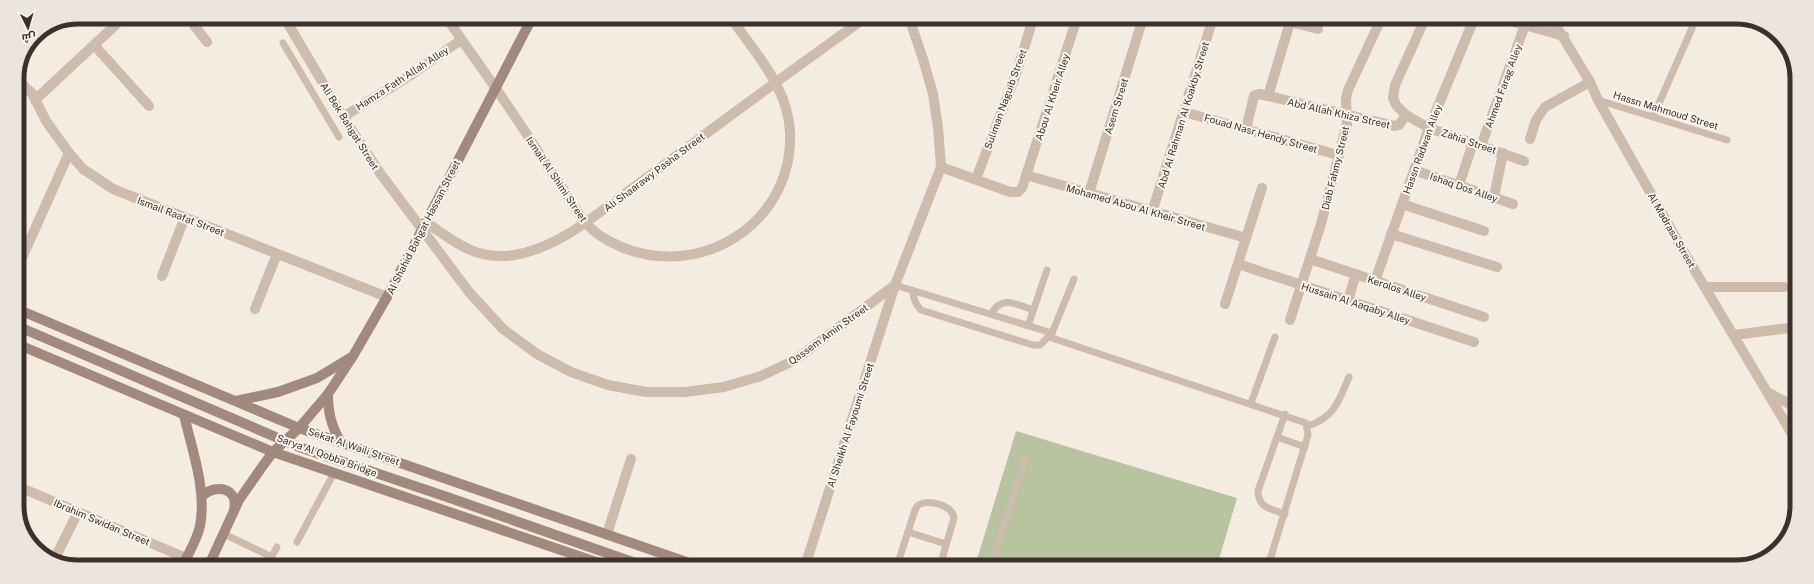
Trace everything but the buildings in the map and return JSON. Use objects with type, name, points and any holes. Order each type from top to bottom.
[{"type":"main road","name":"Al Shahid Bahgat Hassan Street","points":[[211,560],[239,500],[274,452],[300,428],[328,394],[353,356],[387,297],[529,24]]},
{"type":"main road","name":"Sekat Al Waili Street","points":[[24,312],[300,428],[681,560]]},
{"type":"main road","name":"Sarya Al Qobba Bridge","points":[[24,329],[298,447],[627,560]]},
{"type":"main road","points":[[24,347],[274,452],[591,560]]},
{"type":"main road","points":[[236,401],[278,392],[317,378],[353,356]]},
{"type":"main road","points":[[328,394],[328,410],[332,426],[340,441]]},
{"type":"main road","points":[[184,414],[202,496],[200,527],[194,546],[185,560]]},
{"type":"main road","points":[[202,496],[208,490],[217,488],[226,490],[232,496],[235,505],[233,514]]},
{"type":"street","points":[[35,100],[117,24]]},
{"type":"street","points":[[193,24],[207,42]]},
{"type":"street","name":"Ali Bek Bahgat Street","points":[[288,24],[343,117],[380,173],[424,226]]},
{"type":"street","name":"Ismail Al Shimi Street","points":[[450,24],[496,87],[586,223],[608,240],[631,251],[656,257],[682,257],[708,252],[732,241],[752,225],[769,205],[783,176],[788,157],[790,132],[785,106],[776,82],[735,24]]},
{"type":"street","name":"Ali Shaarawy Pasha Street","points":[[424,226],[474,253],[493,256],[512,256],[531,252],[548,245],[586,223],[857,24]]},
{"type":"street","points":[[895,285],[941,167],[939,134],[933,94],[911,24]]},
{"type":"street","name":"Suliman Naguib Street","points":[[976,179],[1016,74],[1030,24]]},
{"type":"street","name":"Abou Al Kheir Alley","points":[[976,179],[1010,192],[1018,192],[1022,188],[1075,24]]},
{"type":"street","name":"Asem Street","points":[[1089,193],[1141,24]]},
{"type":"street","name":"Abd Al Rahman Al Koakby Street","points":[[1152,212],[1211,24]]},
{"type":"street","points":[[1246,129],[1254,96],[1259,94],[1268,96],[1289,24]]},
{"type":"street","points":[[1302,24],[1318,29]]},
{"type":"street","name":"Diab Fahmy Street","points":[[1290,320],[1321,224],[1347,124],[1346,98],[1348,90],[1380,24]]},
{"type":"street","points":[[1420,29],[1422,24]]},
{"type":"street","name":"Hassn Radwan Alley","points":[[1375,281],[1429,128],[1472,24]]},
{"type":"street","points":[[1521,24],[1564,36]]},
{"type":"street","name":"Al Madrasa Street","points":[[1556,24],[1564,36],[1590,82],[1598,100],[1705,287],[1790,430]]},
{"type":"street","name":"Ahmed Farag Alley","points":[[1458,185],[1477,144],[1525,25]]},
{"type":"street","name":"Zahia Street","points":[[1420,29],[1395,85],[1393,98],[1396,105],[1406,115],[1429,128],[1524,161]]},
{"type":"street","name":"Hamza Fath Allah Alley","points":[[343,117],[412,74],[461,40]]},
{"type":"street","points":[[95,46],[149,106]]},
{"type":"street","points":[[1530,139],[1536,120],[1545,107],[1590,82]]},
{"type":"street","name":"Ismail Raafat Street","points":[[24,86],[32,93],[46,121],[69,153],[83,169],[113,189],[387,297]]},
{"type":"street","name":"Abd Allah Khiza Street","points":[[1268,96],[1347,116],[1395,126],[1399,125],[1406,115]]},
{"type":"street","name":"Fouad Nasr Hendy Street","points":[[1184,112],[1338,155]]},
{"type":"street","points":[[24,253],[69,153]]},
{"type":"street","points":[[1494,197],[1503,153]]},
{"type":"street","points":[[941,167],[976,179]]},
{"type":"street","name":"Ishaq Dos Alley","points":[[1414,170],[1513,204]]},
{"type":"street","name":"Mohamed Abou Al Kheir Street","points":[[1026,175],[1246,238]]},
{"type":"street","points":[[1225,304],[1262,188]]},
{"type":"street","points":[[1402,204],[1484,231]]},
{"type":"street","points":[[162,276],[185,217]]},
{"type":"street","name":"Qassem Amin Street","points":[[424,226],[468,292],[503,329],[537,354],[571,372],[608,385],[646,392],[693,391],[724,387],[761,376],[795,360],[895,285]]},
{"type":"street","points":[[1391,234],[1497,267]]},
{"type":"street","points":[[255,309],[277,254]]},
{"type":"street","name":"Kerolos Alley","points":[[1310,259],[1484,317]]},
{"type":"street","name":"Hussain Al Aaqaby Alley","points":[[1238,264],[1474,342]]},
{"type":"street","points":[[1348,300],[1356,274]]},
{"type":"street","name":"Al Sheikh Al Fayoumi Street","points":[[807,560],[895,285]]},
{"type":"street","points":[[1705,287],[1784,287]]},
{"type":"street","points":[[1734,335],[1789,328]]},
{"type":"street","points":[[1768,392],[1790,404]]},
{"type":"street","points":[[607,534],[631,459]]},
{"type":"street","name":"Ibrahim Swidan Street","points":[[24,489],[78,512],[180,560]]},
{"type":"street","points":[[56,556],[78,512]]},
{"type":"lane","points":[[1653,117],[1694,24]]},
{"type":"lane","points":[[283,43],[339,137]]},
{"type":"lane","points":[[314,96],[326,89]]},
{"type":"lane","name":"Hassn Mahmoud Street","points":[[1598,100],[1727,140]]},
{"type":"lane","points":[[1028,326],[1047,270]]},
{"type":"lane","points":[[913,291],[913,298],[916,305],[922,310],[1033,345],[1040,345],[1051,336],[1074,279]]},
{"type":"lane","points":[[895,285],[1028,326],[1051,336],[1304,420],[1308,426],[1308,435],[1270,560]]},
{"type":"lane","points":[[991,314],[994,309],[1004,302],[1010,302],[1033,310]]},
{"type":"lane","points":[[1251,403],[1275,338]]},
{"type":"lane","points":[[1308,426],[1324,419],[1336,407],[1349,376]]},
{"type":"lane","points":[[1284,514],[1262,505],[1258,492],[1285,414]]},
{"type":"lane","points":[[1277,436],[1305,447]]},
{"type":"lane","points":[[993,560],[1025,459]]},
{"type":"lane","points":[[297,542],[334,472]]},
{"type":"lane","points":[[900,560],[918,505],[928,502],[949,508],[953,513],[954,518],[942,560]]},
{"type":"lane","points":[[908,532],[946,544]]},
{"type":"lane","points":[[224,534],[272,556]]},
{"type":"lane","points":[[270,560],[277,547]]},
{"type":"path","points":[[1406,24],[1420,29]]},
{"type":"green space","points":[[1016,431],[1237,498],[1219,560],[977,560]]}]
